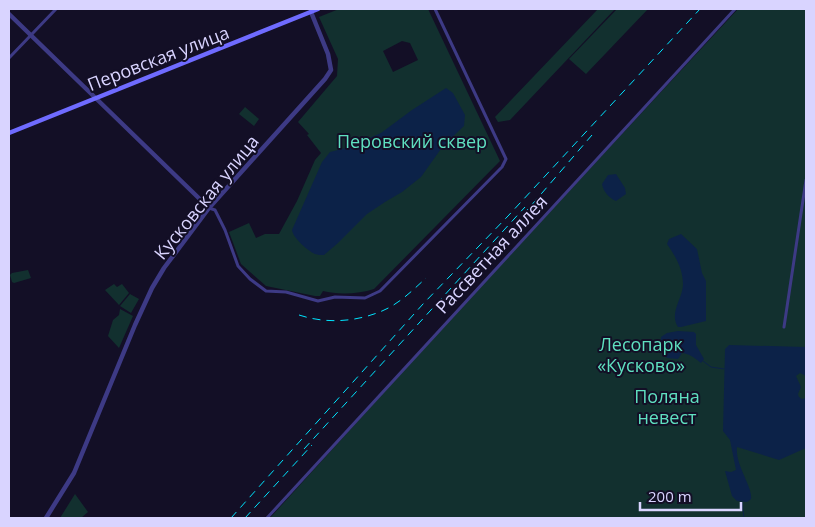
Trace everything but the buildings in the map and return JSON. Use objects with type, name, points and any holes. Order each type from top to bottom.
[{"type":"main road","name":"Перовская улица","points":[[9,133],[310,10],[318,9]]},
{"type":"street","points":[[9,58],[56,9]]},
{"type":"street","points":[[9,14],[209,208],[216,208],[238,266],[250,279],[266,292],[286,292],[318,301],[335,297],[365,298],[380,291],[482,188],[502,167],[506,159],[435,9]]},
{"type":"street","name":"Рассветная аллея","points":[[267,518],[735,9]]},
{"type":"street","name":"Кусковская улица","points":[[46,518],[74,473],[135,325],[154,284],[181,243],[209,208],[331,70],[328,54],[310,10]]},
{"type":"street","points":[[784,327],[806,180]]},
{"type":"green space","name":"Перовский сквер","points":[[339,9],[428,9],[500,161],[374,289],[348,293],[323,291],[320,296],[315,296],[266,286],[241,264],[229,232],[249,223],[256,238],[265,234],[279,234],[297,201],[315,160],[321,153],[307,135],[309,134],[298,122],[337,76],[338,59],[319,17]],"holes":[[[402,41],[410,43],[418,60],[393,72],[383,51]]]},
{"type":"green space","points":[[598,9],[615,9],[510,120],[498,122],[495,117]]},
{"type":"green space","points":[[617,9],[648,9],[586,74],[569,59]]},
{"type":"green space","name":"Лесопарк «Кусково»","points":[[738,9],[806,9],[806,518],[270,518],[455,314]]},
{"type":"green space","points":[[245,107],[259,119],[254,126],[239,114]]},
{"type":"green space","points":[[28,270],[31,278],[12,282],[10,275],[12,273]]},
{"type":"green space","points":[[114,284],[117,287],[122,284],[129,293],[119,305],[105,290]]},
{"type":"green space","points":[[130,294],[139,299],[131,313],[120,306]]},
{"type":"green space","points":[[120,309],[133,316],[119,348],[108,336],[113,320],[119,315]]},
{"type":"green space","points":[[75,494],[88,512],[81,518],[60,518]]},
{"type":"water","points":[[446,88],[453,93],[465,115],[464,126],[443,146],[421,177],[402,192],[367,214],[324,255],[315,254],[305,247],[295,237],[292,230],[322,162],[330,152],[346,148],[381,133]]},
{"type":"water","points":[[616,174],[625,188],[626,194],[616,201],[607,194],[602,184],[608,175]]},
{"type":"water","points":[[681,234],[697,249],[702,273],[706,281],[706,321],[678,327],[675,312],[682,291],[683,279],[678,263],[667,244],[669,239]]},
{"type":"water","points":[[678,331],[694,332],[696,334],[696,345],[704,359],[701,363],[692,356],[682,353],[678,359],[667,358],[661,348],[661,337],[667,333]]},
{"type":"water","points":[[729,345],[806,347],[806,376],[800,373],[796,376],[801,387],[798,394],[799,397],[802,399],[806,398],[806,448],[779,460],[737,447],[739,461],[751,494],[751,499],[747,502],[737,501],[732,496],[725,471],[731,472],[736,470],[730,440],[723,431],[725,349]]},
{"type":"waterway","points":[[703,361],[711,367],[724,369]]},
{"type":"waterway","points":[[742,502],[744,518]]},
{"type":"railway","points":[[231,518],[423,304],[508,216],[700,9]]},
{"type":"railway","points":[[523,215],[592,135]]},
{"type":"railway","points":[[304,449],[525,207]]},
{"type":"railway","points":[[299,315],[330,321],[362,318],[394,305],[426,278]]},
{"type":"railway","points":[[245,518],[312,445]]},
{"type":"park label","name":"Поляна невест","points":[[667,406]]}]
